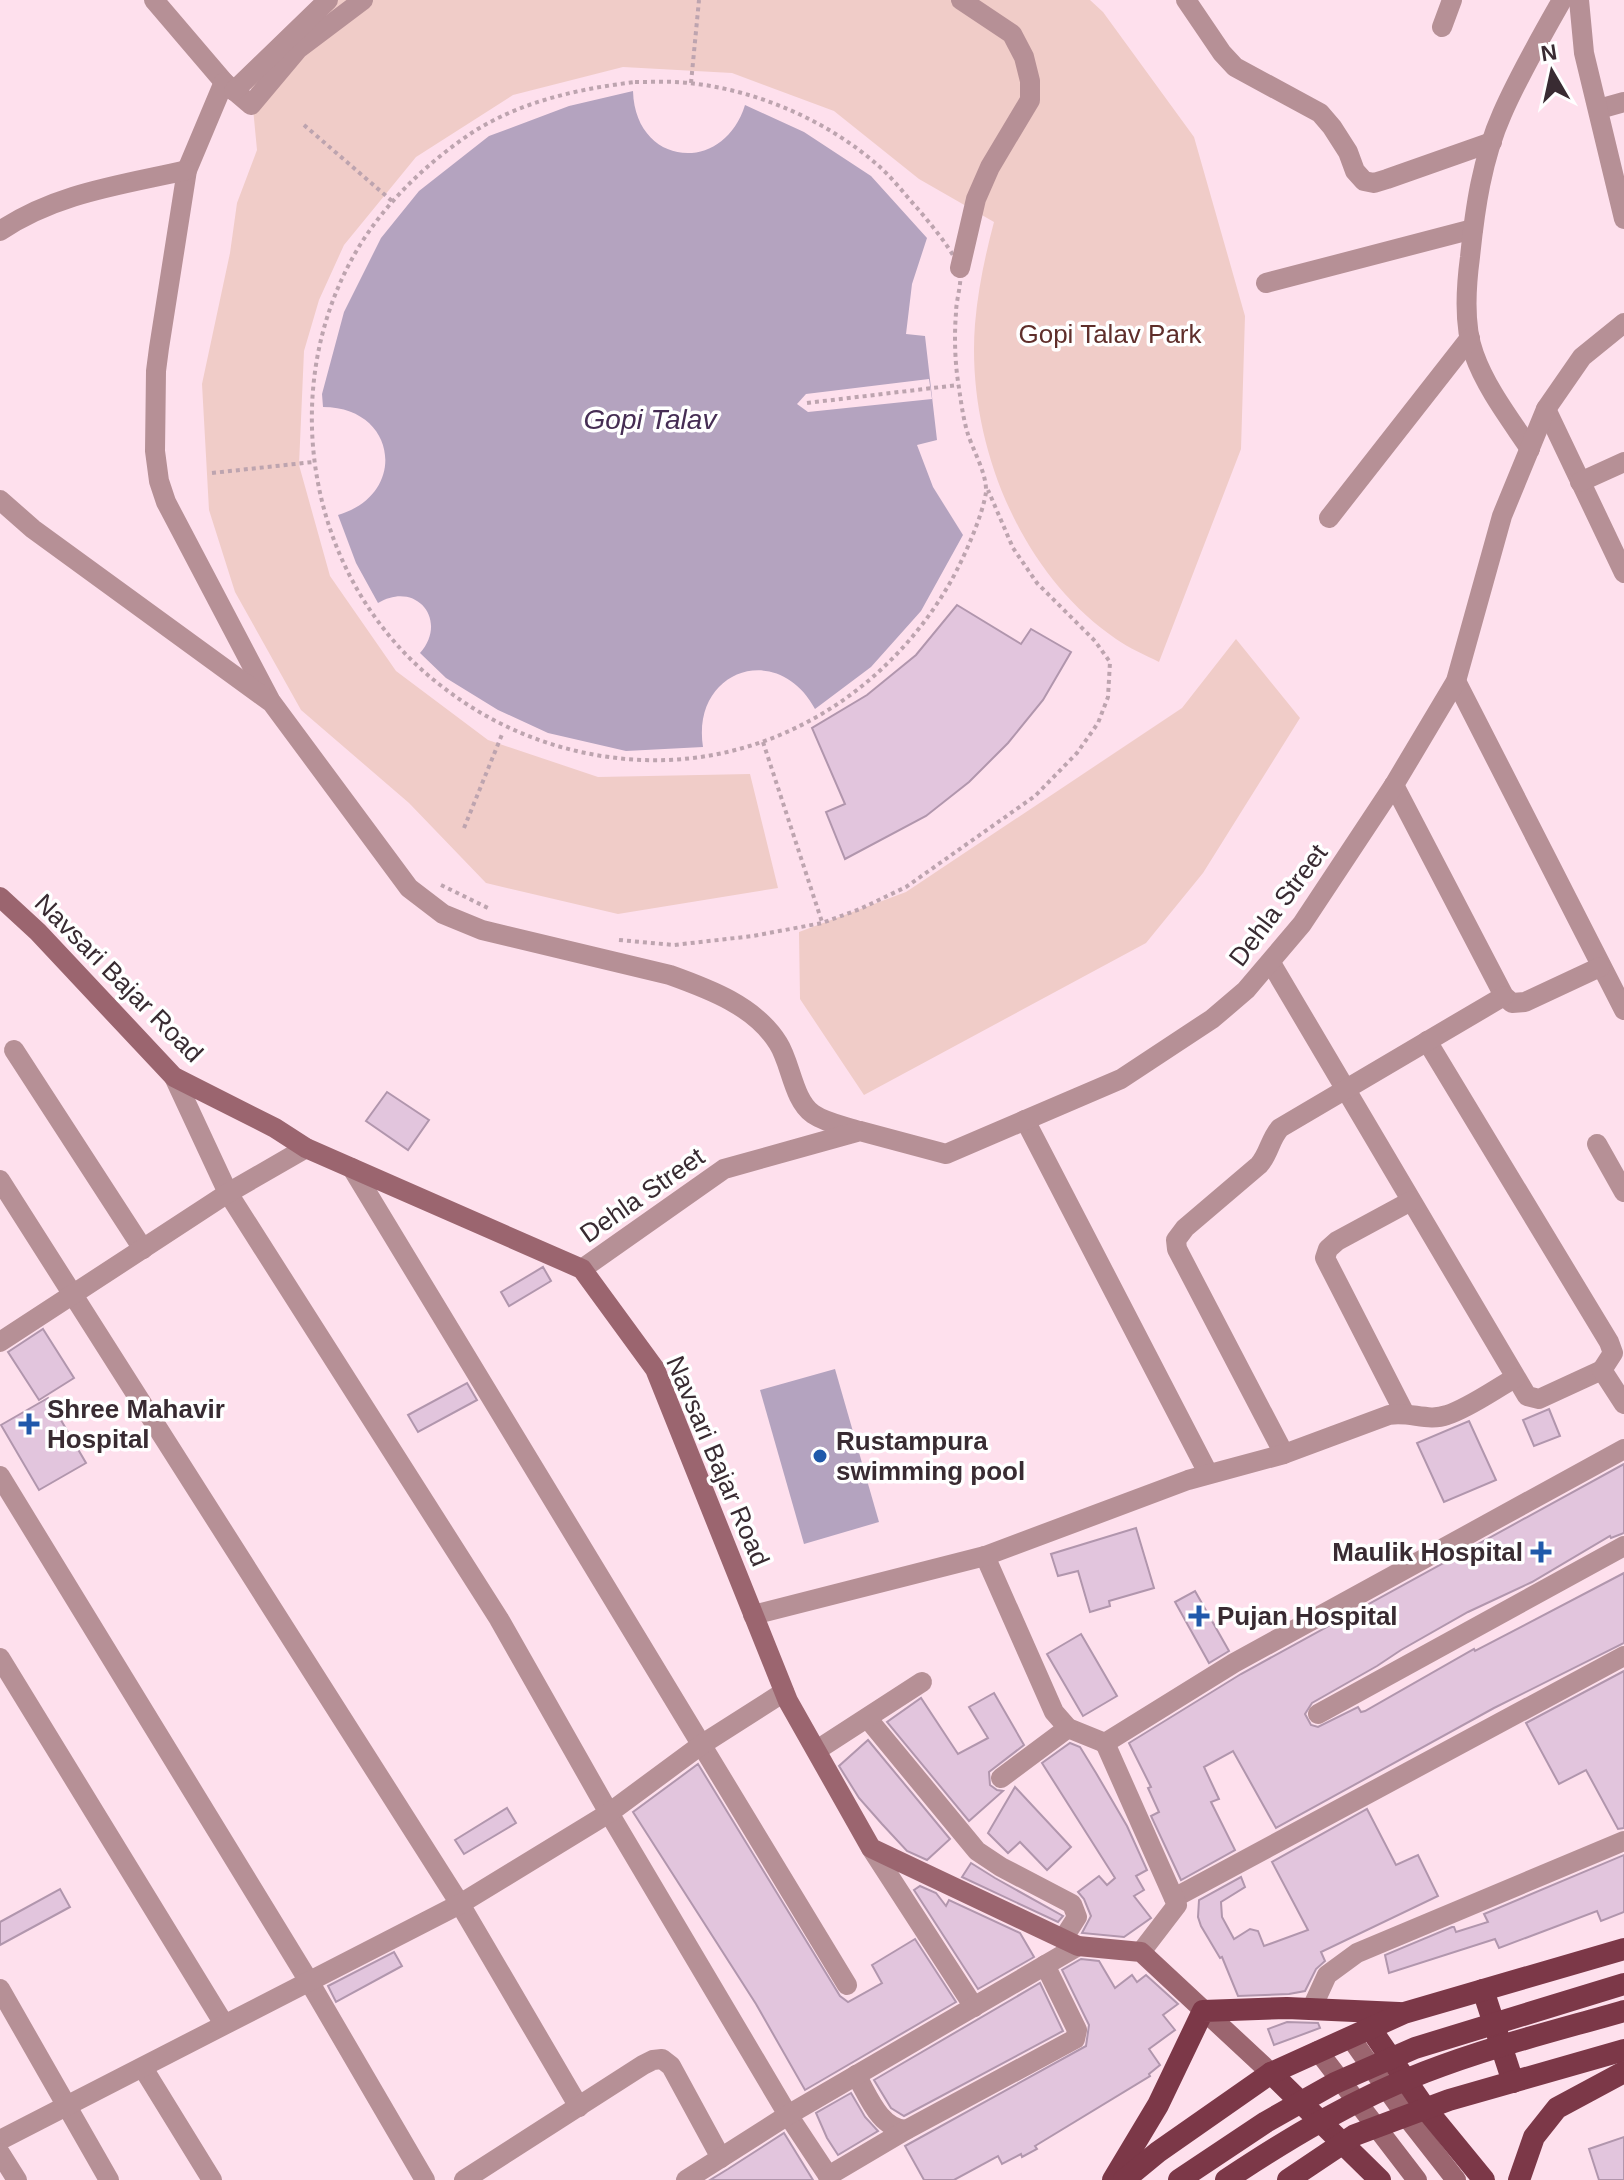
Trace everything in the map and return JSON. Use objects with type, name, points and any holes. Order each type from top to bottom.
[{"type":"highway","points":[[1124,2180],[1158,2152],[1271,2073],[1318,2051],[1404,2013],[1624,1949]]},
{"type":"highway","points":[[1179,2180],[1266,2122],[1335,2083],[1415,2048],[1624,1984]]},
{"type":"highway","points":[[1483,1990],[1513,2082]]},
{"type":"highway","points":[[1113,2180],[1158,2105],[1203,2011],[1287,2008],[1404,2013]]},
{"type":"highway","points":[[1226,2180],[1349,2105],[1426,2071],[1624,2011]]},
{"type":"highway","points":[[1360,2033],[1415,2112],[1484,2180]]},
{"type":"highway","points":[[1288,2180],[1355,2135],[1375,2127],[1415,2112],[1624,2050]]},
{"type":"highway","points":[[1519,2180],[1534,2137],[1557,2108],[1624,2072]]},
{"type":"highway","points":[[1271,2073],[1380,2180]]},
{"type":"main road","name":"Navsari Bajar Road","points":[[0,897],[38,932],[174,1077],[275,1128],[306,1148],[582,1269],[655,1369],[784,1692],[871,1848]]},
{"type":"main road","points":[[871,1848],[1071,1942],[1141,1952],[1271,2073]]},
{"type":"main road","points":[[1318,2051],[1417,2180]]},
{"type":"main road","points":[[1415,2112],[1456,2180]]},
{"type":"street","points":[[154,0],[229,86],[251,105],[298,49],[363,0]]},
{"type":"street","points":[[328,0],[229,86],[187,170],[156,371],[155,451],[159,481],[172,514],[272,703],[409,888],[443,914],[482,930],[670,975],[737,1005],[757,1018],[779,1044],[809,1111],[821,1119],[860,1131]]},
{"type":"street","points":[[960,268],[976,199],[990,167],[1030,100],[1030,81],[1024,57],[1012,34],[961,0]]},
{"type":"street","points":[[1186,0],[1235,67],[1320,113],[1332,127],[1348,152],[1355,171],[1364,181],[1374,183],[1492,142]]},
{"type":"street","points":[[1442,27],[1452,0]]},
{"type":"street","points":[[1530,449],[1485,379],[1472,352],[1466,284],[1476,202],[1492,142],[1521,75],[1562,0]]},
{"type":"street","points":[[1579,0],[1584,53],[1624,219]]},
{"type":"street","points":[[1599,109],[1624,102]]},
{"type":"street","points":[[0,231],[26,214],[67,197],[187,170]]},
{"type":"street","points":[[1266,283],[1473,229]]},
{"type":"street","name":"Dehla Street","points":[[582,1269],[724,1169],[860,1131],[946,1154],[1121,1079],[1212,1019],[1246,990],[1302,924],[1394,785],[1456,681],[1502,516],[1546,409],[1582,357],[1624,323]]},
{"type":"street","points":[[1329,518],[1470,338]]},
{"type":"street","points":[[1546,409],[1624,573]]},
{"type":"street","points":[[1580,482],[1624,462]]},
{"type":"street","points":[[0,500],[33,529],[272,703]]},
{"type":"street","points":[[1456,681],[1624,1010]]},
{"type":"street","points":[[1394,785],[1504,996],[1512,1003],[1525,1002],[1600,967]]},
{"type":"street","points":[[1271,963],[1515,1378],[1527,1396],[1539,1399],[1602,1370],[1613,1353],[1427,1041]]},
{"type":"street","points":[[1284,1454],[1177,1249],[1176,1240],[1185,1228],[1259,1165],[1268,1155],[1274,1134],[1280,1128],[1504,996]]},
{"type":"street","points":[[14,1050],[143,1249]]},
{"type":"street","points":[[174,1077],[228,1193],[499,1619],[609,1813],[788,2115],[829,2178],[906,2130],[1075,2039],[1077,2030],[1045,1965]]},
{"type":"street","points":[[1025,1120],[1208,1473]]},
{"type":"street","points":[[1597,1144],[1624,1192]]},
{"type":"street","points":[[0,1342],[228,1193],[306,1148]]},
{"type":"street","points":[[352,1168],[847,1985]]},
{"type":"street","points":[[0,1180],[460,1904],[579,2107]]},
{"type":"street","points":[[1404,1412],[1325,1258],[1328,1249],[1337,1241],[1411,1201]]},
{"type":"street","points":[[1602,1370],[1624,1404]]},
{"type":"street","points":[[753,1615],[985,1556],[1208,1473],[1284,1454],[1389,1415],[1404,1412],[1427,1418],[1446,1416],[1515,1378]]},
{"type":"street","points":[[1105,1743],[1234,1663],[1624,1449]]},
{"type":"street","points":[[0,1476],[310,1983],[425,2180]]},
{"type":"street","points":[[1318,1714],[1624,1546]]},
{"type":"street","points":[[985,1556],[1054,1712],[1068,1728],[1105,1743],[1177,1905],[1141,1952]]},
{"type":"street","points":[[1174,1898],[1624,1656]]},
{"type":"street","points":[[0,1658],[224,2024]]},
{"type":"street","points":[[817,1750],[922,1682]]},
{"type":"street","points":[[0,2140],[460,1904],[609,1813],[701,1745],[784,1692]]},
{"type":"street","points":[[686,2180],[788,2115],[1045,1965],[1071,1942],[1077,1917],[1072,1904],[977,1851],[868,1719]]},
{"type":"street","points":[[1001,1778],[1068,1728]]},
{"type":"street","points":[[1311,2010],[1327,1975],[1357,1953],[1624,1841]]},
{"type":"street","points":[[871,1848],[974,2007]]},
{"type":"street","points":[[0,1989],[109,2180]]},
{"type":"street","points":[[464,2180],[643,2065],[662,2059],[671,2066],[721,2158]]},
{"type":"street","points":[[143,2068],[212,2180]]},
{"type":"street","points":[[856,2075],[881,2118],[898,2129],[906,2130]]},
{"type":"street","points":[[0,2153],[17,2180]]},
{"type":"path","points":[[691,83],[699,0]]},
{"type":"path","points":[[614,939],[674,945],[753,936],[822,923],[906,887],[1035,796],[1077,753],[1098,723],[1108,697],[1110,662],[1095,641],[1037,583],[1013,548],[987,488],[967,430],[958,385],[955,317],[960,268],[928,221],[881,168],[824,127],[760,98],[691,83],[635,82],[594,87],[527,105],[477,130],[431,162],[392,201],[359,247],[334,297],[318,350],[311,406],[313,462],[326,521],[349,577],[381,628],[422,672],[471,709],[525,736],[583,754],[644,760],[705,756],[763,742],[828,712],[884,669],[931,616],[965,555],[987,488]]},
{"type":"path","points":[[304,125],[392,201]]},
{"type":"path","points":[[807,403],[958,385]]},
{"type":"path","points":[[212,473],[313,462]]},
{"type":"path","points":[[464,828],[503,732]]},
{"type":"path","points":[[763,742],[822,923]]},
{"type":"path","points":[[429,879],[492,910]]},
{"type":"green space","name":"Gopi Talav Park","points":[[328,0],[1090,0],[1103,12],[1194,137],[1245,316],[1241,449],[1159,662],[1116,639],[1081,611],[1051,578],[1005,500],[979,412],[974,368],[978,298],[994,222],[919,179],[834,111],[732,73],[623,67],[513,95],[416,157],[344,245],[319,300],[304,351],[299,465],[330,576],[396,671],[488,740],[598,777],[750,774],[778,888],[618,914],[486,883],[409,803],[301,710],[235,592],[209,510],[202,384],[230,253],[237,203],[257,150],[250,77]]},
{"type":"green space","points":[[1236,639],[1300,718],[1203,873],[1146,943],[864,1095],[800,999],[799,932],[906,892],[1182,708]]},
{"type":"water","name":"Gopi Talav","points":[[633,91],[637,116],[648,135],[664,147],[682,153],[700,152],[718,143],[734,128],[745,105],[804,132],[871,176],[927,238],[912,284],[906,334],[925,336],[937,440],[917,445],[933,487],[963,535],[921,611],[871,667],[815,709],[799,688],[780,675],[760,670],[741,673],[723,683],[710,699],[703,720],[703,747],[626,751],[548,733],[498,710],[446,678],[420,653],[431,628],[424,607],[405,596],[378,603],[356,563],[338,515],[361,504],[376,489],[384,472],[385,453],[379,436],[367,421],[348,411],[323,407],[322,394],[344,312],[381,238],[419,191],[489,136],[569,106]]},
{"type":"water","name":"Rustampura swimming pool","points":[[835,1369],[879,1522],[804,1544],[760,1390]]},
{"type":"pier","points":[[929,379],[932,399],[808,412],[797,404],[806,394]]},
{"type":"building","points":[[957,605],[1021,644],[1031,629],[1071,652],[1043,700],[1008,743],[969,782],[926,816],[845,859],[826,812],[845,804],[812,728],[867,695],[916,655]]},
{"type":"building","points":[[387,1092],[429,1120],[408,1150],[366,1121]]},
{"type":"building","points":[[543,1267],[551,1281],[509,1306],[501,1292]]},
{"type":"building","points":[[43,1329],[74,1378],[39,1400],[8,1352]]},
{"type":"building","points":[[467,1383],[477,1400],[418,1432],[408,1415]]},
{"type":"building","points":[[48,1398],[86,1463],[39,1490],[1,1425]]},
{"type":"building","points":[[1549,1409],[1560,1436],[1534,1446],[1523,1420]]},
{"type":"building","points":[[1469,1421],[1496,1480],[1444,1502],[1417,1443]]},
{"type":"building","points":[[1624,1464],[1624,1533],[1610,1536],[1532,1582],[1468,1612],[1401,1650],[1312,1703],[1305,1714],[1311,1725],[1318,1727],[1358,1707],[1361,1712],[1365,1711],[1474,1649],[1624,1573],[1624,1643],[1494,1708],[1276,1828],[1233,1751],[1204,1767],[1219,1799],[1211,1802],[1235,1850],[1181,1880],[1151,1816],[1159,1812],[1148,1788],[1151,1787],[1129,1743],[1241,1674]]},
{"type":"building","points":[[1136,1528],[1154,1588],[1109,1601],[1110,1606],[1090,1612],[1078,1571],[1058,1576],[1051,1554]]},
{"type":"building","points":[[1195,1591],[1229,1651],[1209,1663],[1175,1602]]},
{"type":"building","points":[[1081,1634],[1117,1696],[1083,1716],[1047,1654]]},
{"type":"building","points":[[1624,1671],[1624,1828],[1618,1829],[1586,1770],[1559,1784],[1526,1723]]},
{"type":"building","points":[[994,1693],[1024,1745],[989,1772],[990,1785],[1003,1791],[969,1821],[887,1722],[921,1698],[958,1754],[988,1738],[969,1707]]},
{"type":"building","points":[[868,1740],[950,1839],[927,1860],[907,1851],[859,1798],[839,1766]]},
{"type":"building","points":[[1070,1743],[1080,1747],[1096,1773],[1127,1826],[1147,1870],[1136,1876],[1144,1890],[1134,1896],[1151,1918],[1124,1937],[1082,1933],[1091,1916],[1078,1892],[1099,1876],[1107,1885],[1115,1878],[1042,1763]]},
{"type":"building","points":[[698,1764],[840,1996],[848,2002],[882,1983],[872,1965],[915,1939],[956,2002],[805,2090],[756,2004],[633,1812]]},
{"type":"building","points":[[1015,1787],[1071,1847],[1047,1870],[1020,1842],[1008,1853],[988,1833]]},
{"type":"building","points":[[507,1808],[516,1823],[464,1854],[455,1840]]},
{"type":"building","points":[[1367,1809],[1396,1865],[1418,1855],[1438,1896],[1321,1952],[1325,1961],[1316,1969],[1305,1991],[1238,1996],[1222,1957],[1201,1926],[1199,1900],[1241,1877],[1245,1887],[1221,1902],[1222,1917],[1234,1939],[1250,1929],[1258,1931],[1264,1946],[1308,1930],[1272,1862]]},
{"type":"building","points":[[1624,1855],[1624,1912],[1601,1921],[1597,1911],[1499,1948],[1495,1939],[1389,1973],[1385,1955],[1452,1927],[1456,1932],[1488,1922],[1484,1914]]},
{"type":"building","points":[[971,1863],[1063,1916],[1058,1922],[962,1877]]},
{"type":"building","points":[[920,1886],[936,1893],[946,1906],[949,1900],[1020,1933],[1034,1957],[978,1989],[914,1890]]},
{"type":"building","points":[[60,1889],[70,1907],[0,1945],[0,1922]]},
{"type":"building","points":[[394,1952],[402,1966],[336,2002],[328,1986]]},
{"type":"building","points":[[1081,1959],[1099,1961],[1115,1988],[1132,1975],[1137,1982],[1146,1975],[1178,2004],[1163,2015],[1175,2030],[1149,2049],[1160,2065],[1150,2076],[1022,2157],[1021,2154],[1002,2164],[998,2156],[954,2180],[924,2180],[905,2146],[1086,2046],[1089,2025],[1062,1970]]},
{"type":"building","points":[[1040,1983],[1063,2031],[904,2116],[891,2108],[874,2080]]},
{"type":"building","points":[[1287,2022],[1318,2023],[1320,2028],[1274,2045],[1268,2029]]},
{"type":"building","points":[[851,2093],[865,2117],[878,2131],[838,2155],[816,2113]]},
{"type":"building","points":[[784,2133],[813,2180],[710,2180],[728,2169]]},
{"type":"building","points":[[1624,2137],[1624,2180],[1599,2180],[1589,2149]]},
{"type":"place","name":"Shree Mahavir Hospital","points":[[29,1424]]},
{"type":"place","name":"Rustampura swimming pool","points":[[820,1456]]},
{"type":"place","name":"Maulik Hospital","points":[[1541,1552]]},
{"type":"place","name":"Pujan Hospital","points":[[1199,1616]]}]
